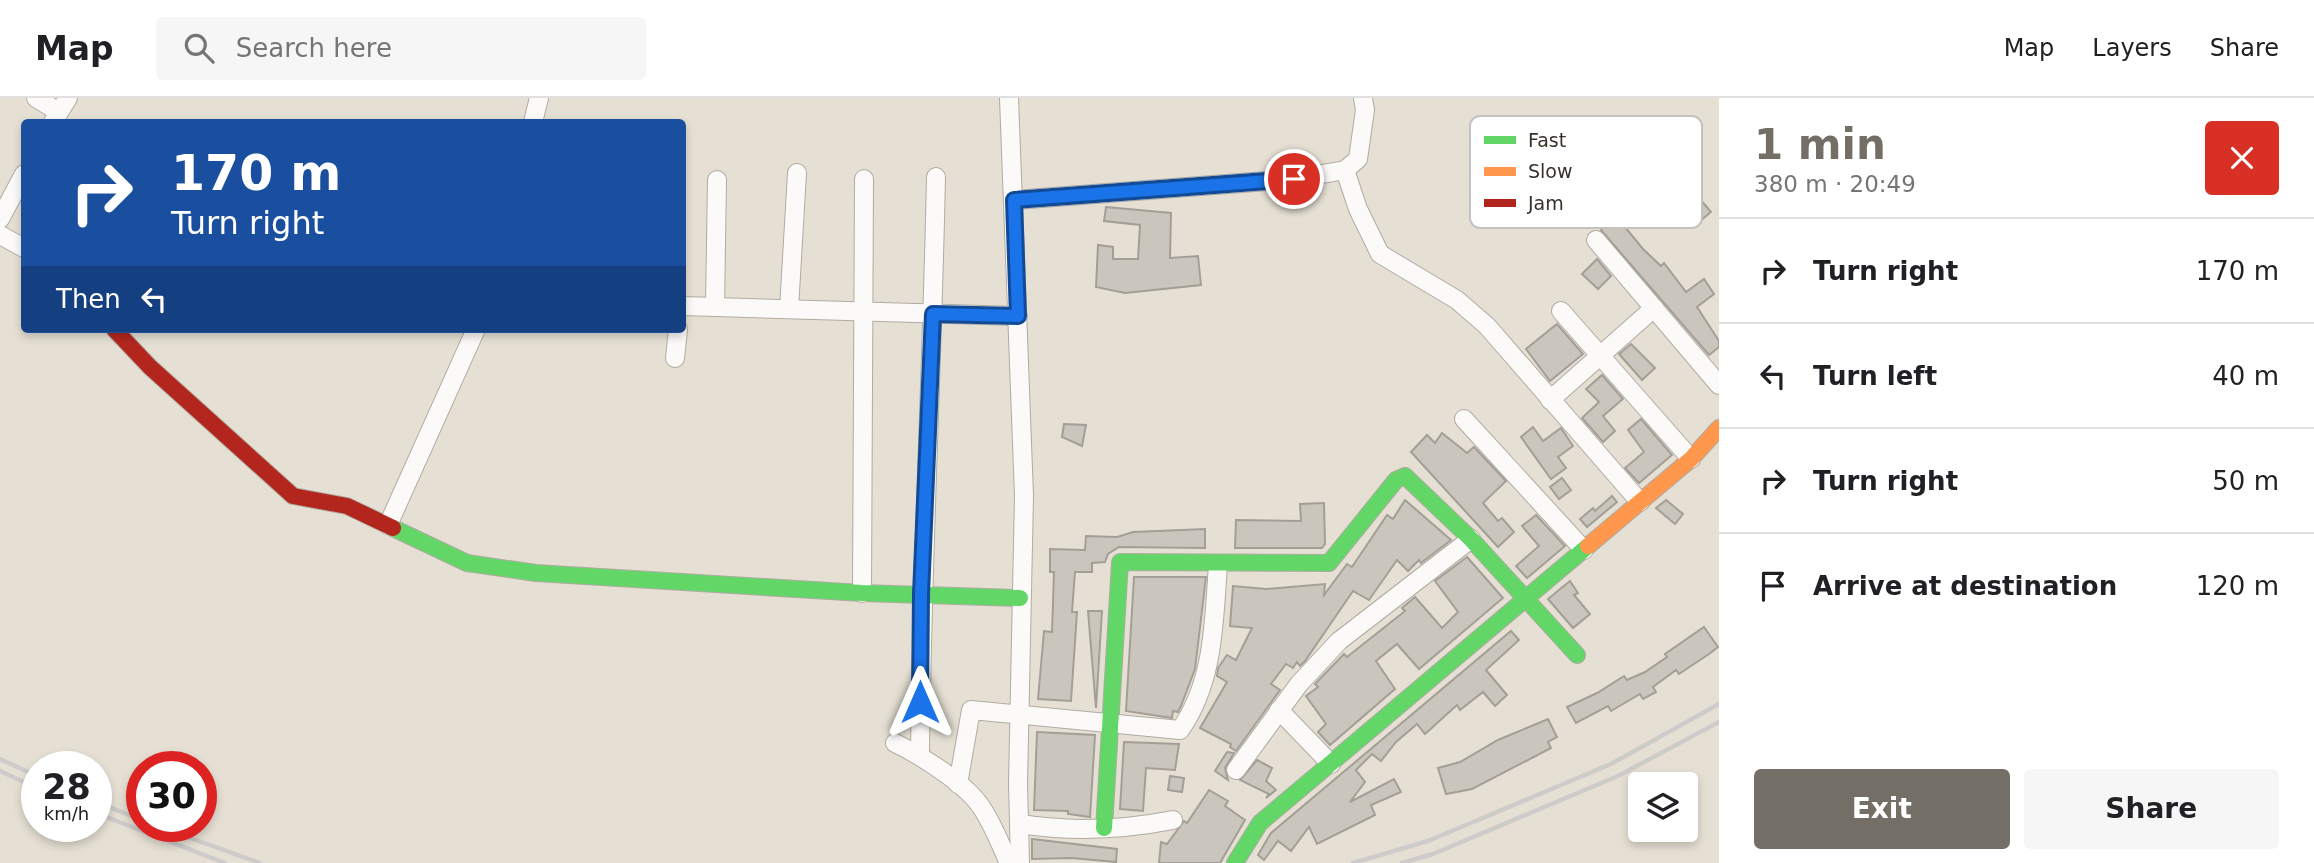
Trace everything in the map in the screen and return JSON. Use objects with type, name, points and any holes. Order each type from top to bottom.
[{"type":"street","points":[[36,98],[60,111]]},
{"type":"street","points":[[534,119],[539,98]]},
{"type":"street","points":[[1009,98],[1024,496],[1020,598],[1020,863]]},
{"type":"street","points":[[1014,200],[1294,179],[1345,170],[1358,159],[1365,110],[1363,98]]},
{"type":"street","points":[[1345,170],[1358,209],[1380,254],[1471,312],[1488,326],[1640,502]]},
{"type":"street","points":[[789,309],[797,173]]},
{"type":"street","points":[[920,755],[921,594],[936,177]]},
{"type":"street","points":[[862,593],[864,179]]},
{"type":"street","points":[[0,219],[21,180]]},
{"type":"street","points":[[715,307],[717,180]]},
{"type":"street","points":[[0,235],[21,246]]},
{"type":"street","points":[[1596,240],[1719,386]]},
{"type":"street","points":[[686,306],[1018,316]]},
{"type":"street","points":[[1550,400],[1654,308]]},
{"type":"street","points":[[1561,311],[1691,459]]},
{"type":"street","points":[[118,333],[150,367],[293,496],[347,506],[467,563],[536,573],[862,593],[1020,598]]},
{"type":"street","points":[[388,525],[474,333]]},
{"type":"street","points":[[675,358],[678,333]]},
{"type":"street","points":[[1464,419],[1584,550]]},
{"type":"street","points":[[1235,863],[1260,823],[1691,459],[1719,428]]},
{"type":"street","points":[[1104,828],[1120,562],[1218,565],[1329,563],[1396,480],[1405,476],[1471,539],[1577,655]]},
{"type":"street","points":[[1236,770],[1299,684],[1339,641],[1471,539]]},
{"type":"street","points":[[958,784],[971,710],[1180,730],[1194,711],[1212,646],[1218,565]]},
{"type":"street","points":[[1279,710],[1331,764]]},
{"type":"street","points":[[895,743],[920,755],[958,784],[979,805],[1009,863]]},
{"type":"street","points":[[1020,824],[1054,830],[1135,827],[1173,820]]},
{"type":"building","points":[[1702,202],[1711,212],[1702,220]]},
{"type":"building","points":[[1106,207],[1171,213],[1170,258],[1198,256],[1201,285],[1125,293],[1096,287],[1098,245],[1113,247],[1113,259],[1138,259],[1140,225],[1104,221]]},
{"type":"building","points":[[1626,228],[1661,266],[1664,263],[1686,292],[1704,279],[1714,294],[1697,307],[1719,341],[1719,347],[1709,355],[1601,230]]},
{"type":"building","points":[[1597,259],[1611,276],[1598,289],[1582,274]]},
{"type":"building","points":[[1557,324],[1583,354],[1550,381],[1526,349]]},
{"type":"building","points":[[1631,344],[1655,368],[1642,380],[1619,354]]},
{"type":"building","points":[[1602,375],[1623,399],[1603,416],[1615,431],[1603,442],[1582,418],[1599,402],[1586,389]]},
{"type":"building","points":[[1641,419],[1672,455],[1639,483],[1625,468],[1644,452],[1628,430]]},
{"type":"building","points":[[1064,424],[1086,425],[1082,446],[1062,437]]},
{"type":"building","points":[[1533,427],[1543,441],[1561,428],[1573,446],[1558,457],[1566,468],[1551,479],[1521,437]]},
{"type":"building","points":[[1442,433],[1467,453],[1474,447],[1506,481],[1483,503],[1498,521],[1502,518],[1514,532],[1498,547],[1411,452],[1427,435],[1435,443]]},
{"type":"building","points":[[1562,478],[1571,490],[1559,499],[1550,487]]},
{"type":"building","points":[[1612,496],[1617,502],[1587,527],[1580,519],[1593,508],[1595,511]]},
{"type":"building","points":[[1405,500],[1451,540],[1421,563],[1419,560],[1408,571],[1397,560],[1369,600],[1353,591],[1305,661],[1300,666],[1297,662],[1293,668],[1286,664],[1271,684],[1280,690],[1236,751],[1230,747],[1231,744],[1200,728],[1227,682],[1217,676],[1218,668],[1227,655],[1236,660],[1252,628],[1230,626],[1233,586],[1266,589],[1325,584],[1324,595],[1347,564],[1352,567],[1387,515],[1393,519]]},
{"type":"building","points":[[1666,500],[1683,514],[1675,524],[1656,508]]},
{"type":"building","points":[[1324,503],[1325,544],[1322,548],[1235,548],[1236,520],[1301,521],[1300,504]]},
{"type":"building","points":[[1536,515],[1565,546],[1527,578],[1516,566],[1539,546],[1522,526]]},
{"type":"building","points":[[1205,529],[1205,548],[1119,547],[1108,554],[1105,562],[1092,563],[1092,572],[1075,572],[1072,612],[1077,612],[1071,701],[1038,699],[1044,631],[1052,632],[1054,572],[1050,572],[1050,549],[1085,550],[1086,536],[1117,537],[1133,532]]},
{"type":"building","points":[[1467,557],[1503,598],[1419,669],[1397,644],[1376,661],[1395,689],[1330,745],[1318,732],[1326,724],[1306,696],[1318,687],[1315,684],[1344,654],[1347,657],[1405,611],[1402,608],[1415,597],[1442,628],[1458,612],[1435,581]]},
{"type":"building","points":[[1134,577],[1206,577],[1195,669],[1181,706],[1178,712],[1173,711],[1172,718],[1126,711]]},
{"type":"building","points":[[1570,581],[1578,593],[1574,595],[1590,614],[1573,628],[1548,599]]},
{"type":"building","points":[[1088,611],[1102,611],[1096,708]]},
{"type":"building","points":[[1704,627],[1718,647],[1709,654],[1679,674],[1676,670],[1653,687],[1656,692],[1643,699],[1640,694],[1611,711],[1608,706],[1576,723],[1567,707],[1624,676],[1627,680],[1645,672],[1667,657],[1665,654]]},
{"type":"building","points":[[1511,631],[1519,640],[1486,670],[1507,695],[1495,706],[1483,692],[1460,710],[1457,705],[1425,734],[1417,724],[1396,742],[1381,761],[1372,754],[1356,770],[1365,782],[1350,802],[1394,779],[1401,792],[1371,805],[1375,815],[1317,844],[1309,827],[1291,851],[1278,841],[1264,860],[1258,855],[1271,833]]},
{"type":"building","points":[[1548,719],[1557,737],[1548,742],[1551,748],[1472,789],[1446,794],[1438,768],[1460,762],[1498,740]]},
{"type":"building","points":[[1037,732],[1095,735],[1090,817],[1068,814],[1068,811],[1034,810]]},
{"type":"building","points":[[1124,742],[1179,744],[1175,770],[1146,768],[1143,811],[1120,809]]},
{"type":"building","points":[[1227,752],[1234,753],[1225,768],[1228,780],[1215,771]]},
{"type":"building","points":[[1257,760],[1272,768],[1266,781],[1276,790],[1266,798],[1269,794],[1240,780]]},
{"type":"building","points":[[1170,776],[1184,778],[1182,792],[1168,790]]},
{"type":"building","points":[[1209,790],[1228,801],[1225,806],[1245,820],[1220,863],[1159,863],[1161,842],[1167,844],[1184,821],[1187,823]]},
{"type":"building","points":[[1032,839],[1117,849],[1116,862],[1071,858],[1032,859]]},
{"type":"railway","points":[[1353,863],[1428,841],[1611,764],[1719,704]]},
{"type":"railway","points":[[1402,863],[1433,854],[1618,776],[1719,722]]},
{"type":"railway","points":[[0,759],[21,769]]},
{"type":"railway","points":[[0,771],[21,781]]},
{"type":"railway","points":[[112,808],[126,814]]},
{"type":"railway","points":[[112,819],[225,863]]},
{"type":"railway","points":[[202,842],[260,863]]},
{"type":"traffic: fast","points":[[1104,828],[1120,562],[1329,563],[1396,480],[1405,476],[1471,539],[1577,655]]},
{"type":"traffic: fast","points":[[393,528],[467,563],[536,573],[862,593],[1020,598]]},
{"type":"traffic: fast","points":[[1235,863],[1260,823],[1588,546]]},
{"type":"traffic: slow","points":[[1588,546],[1691,459],[1719,428]]},
{"type":"traffic: jam","points":[[118,333],[150,367],[293,496],[347,506],[393,528]]},
{"type":"route","points":[[920,702],[921,594],[932,390],[933,314],[1018,316],[1014,200],[1294,179]]}]
